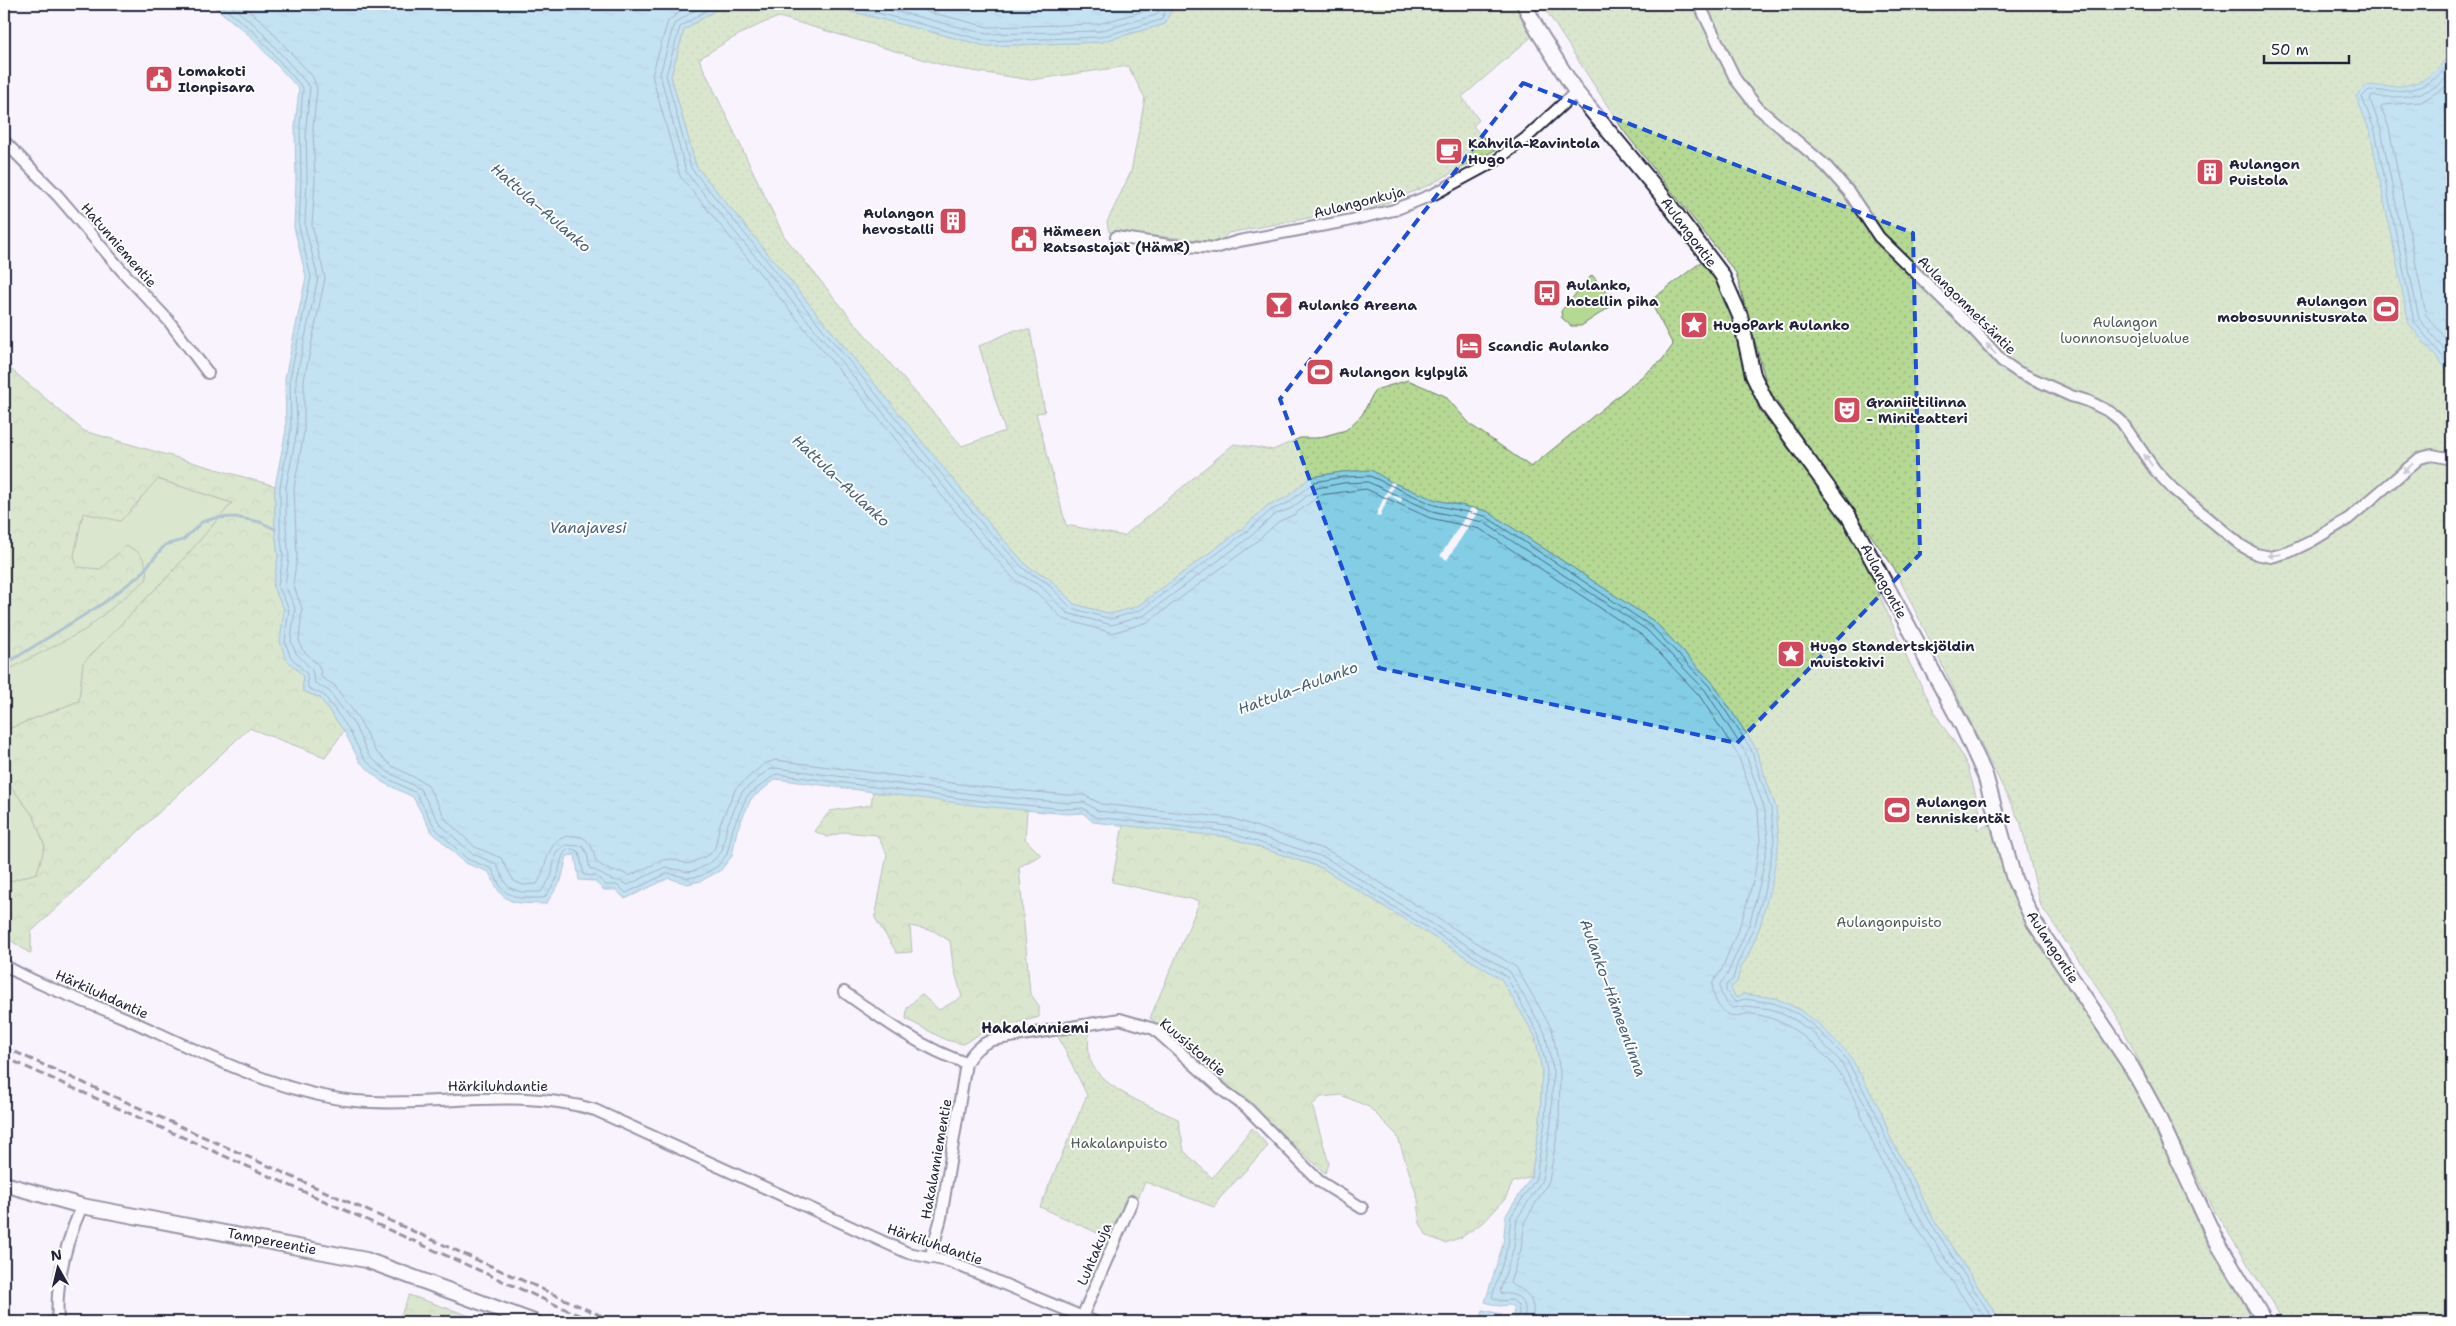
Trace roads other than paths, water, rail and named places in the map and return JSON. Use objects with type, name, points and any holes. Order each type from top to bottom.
[{"type":"main road","name":"Aulangontie","points":[[1524,4],[1538,31],[1576,92],[1660,193],[1722,275],[1740,316],[1753,375],[1768,406],[1848,515],[1963,727],[1985,774],[2014,879],[2034,922],[2132,1068],[2154,1108],[2215,1238],[2265,1322]]},
{"type":"main road","name":"Tampereentie","points":[[4,1184],[82,1206],[366,1260],[534,1322]]},
{"type":"street","name":"Aulangonmetsäntie","points":[[1700,4],[1736,80],[1758,108],[1826,166],[1849,192],[1879,237],[1974,330],[2002,362],[2018,372],[2110,412],[2121,421],[2155,470],[2173,490],[2242,546],[2256,554],[2271,557],[2289,552],[2310,542],[2348,519],[2420,458],[2432,455],[2452,458]]},
{"type":"street","name":"Aulangonkuja","points":[[1116,237],[1169,246],[1216,248],[1394,210],[1434,194],[1497,160],[1526,138],[1576,92]]},
{"type":"street","name":"Hatunniementie","points":[[4,141],[58,196],[118,266],[168,320],[208,373]]},
{"type":"street","name":"Härkiluhdantie","points":[[4,965],[236,1066],[308,1093],[376,1102],[540,1098],[595,1110],[908,1253],[948,1261],[1095,1322]]},
{"type":"street","points":[[844,992],[889,1024],[933,1050],[966,1063]]},
{"type":"street","name":"Kuusistontie","points":[[966,1063],[982,1044],[992,1040],[1120,1019],[1138,1023],[1154,1029],[1225,1092],[1246,1107],[1319,1181],[1362,1208]]},
{"type":"street","name":"Hakalanniementie","points":[[930,1258],[942,1209],[966,1063]]},
{"type":"street","name":"Luhtakuja","points":[[1082,1317],[1132,1202]]},
{"type":"street","points":[[58,1322],[60,1270],[74,1222],[82,1206]]},
{"type":"water","name":"Vanajavesi","points":[[211,4],[725,4],[684,30],[671,76],[696,166],[988,522],[1028,567],[1049,578],[1074,604],[1111,614],[1138,606],[1243,528],[1268,505],[1286,498],[1311,477],[1371,470],[1391,482],[1436,500],[1487,511],[1655,622],[1713,683],[1755,747],[1776,808],[1779,840],[1772,882],[1760,926],[1747,958],[1741,967],[1737,982],[1731,988],[1736,998],[1743,994],[1775,998],[1801,1010],[1818,1023],[1849,1054],[1881,1111],[1890,1137],[1933,1218],[2001,1322],[1507,1322],[1508,1318],[1513,1316],[1514,1308],[1510,1305],[1499,1306],[1485,1302],[1503,1244],[1506,1215],[1531,1177],[1540,1122],[1542,1070],[1535,1036],[1501,979],[1322,868],[1228,837],[1093,822],[1083,813],[1068,814],[980,806],[776,779],[751,799],[737,830],[732,856],[721,870],[701,881],[687,884],[669,878],[625,899],[616,890],[604,890],[594,881],[579,880],[575,855],[567,856],[561,881],[546,904],[517,902],[504,897],[489,872],[465,863],[431,831],[413,797],[382,782],[360,762],[344,731],[320,698],[303,691],[303,676],[286,659],[280,642],[284,609],[273,587],[278,557],[275,529],[275,486],[286,430],[285,378],[306,277],[294,227],[296,180],[295,126],[299,89],[249,35]]},
{"type":"water","points":[[822,4],[1174,4],[1165,24],[1101,42],[986,46]]},
{"type":"water","points":[[2452,50],[2452,376],[2409,324],[2370,132],[2356,96],[2367,85],[2406,85],[2426,78],[2435,71]]},
{"type":"water","points":[[1483,1310],[1501,1314],[1499,1322],[1480,1322]]},
{"type":"waterway","points":[[4,665],[102,604],[140,575],[165,545],[183,540],[202,522],[215,518],[235,517],[260,522],[275,529]]},
{"type":"railway","points":[[4,1047],[615,1322]]},
{"type":"railway","points":[[4,1057],[594,1322]]},
{"type":"place","name":"Lomakoti Ilonpisara","points":[[159,79]]},
{"type":"place","name":"Kahvila-Ravintola Hugo","points":[[1449,151]]},
{"type":"place","name":"Aulangon Puistola","points":[[2210,172]]},
{"type":"place","name":"Aulangon hevostalli","points":[[953,221]]},
{"type":"place","name":"Hämeen Ratsastajat (HämR)","points":[[1024,239]]},
{"type":"place","name":"Aulanko, hotellin piha","points":[[1547,293]]},
{"type":"place","name":"Aulanko Areena","points":[[1279,305]]},
{"type":"place","name":"Aulangon mobosuunnistusrata","points":[[2386,309]]},
{"type":"place","name":"HugoPark Aulanko","points":[[1694,325]]},
{"type":"place","name":"Scandic Aulanko","points":[[1469,346]]},
{"type":"place","name":"Aulangon kylpylä","points":[[1320,372]]},
{"type":"place","name":"Graniittilinna - Miniteatteri","points":[[1847,410]]},
{"type":"place","name":"Hugo Standertskjöldin muistokivi","points":[[1791,654]]},
{"type":"place","name":"Aulangon tenniskentät","points":[[1897,810]]},
{"type":"district","name":"Hakalanniemi","points":[[1035,1028]]},
{"type":"water label","name":"Hattula–Aulanko","points":[[541,208]]},
{"type":"water label","name":"Hattula–Aulanko","points":[[841,481]]},
{"type":"water label","name":"Hattula–Aulanko","points":[[1298,688]]},
{"type":"water label","name":"Aulanko–Hämeenlinna","points":[[1613,998]]},
{"type":"park label","name":"Aulangon luonnonsuojelualue","points":[[2125,330]]},
{"type":"park label","name":"Aulangonpuisto","points":[[1889,922]]},
{"type":"park label","name":"Hakalanpuisto","points":[[1119,1143]]}]
